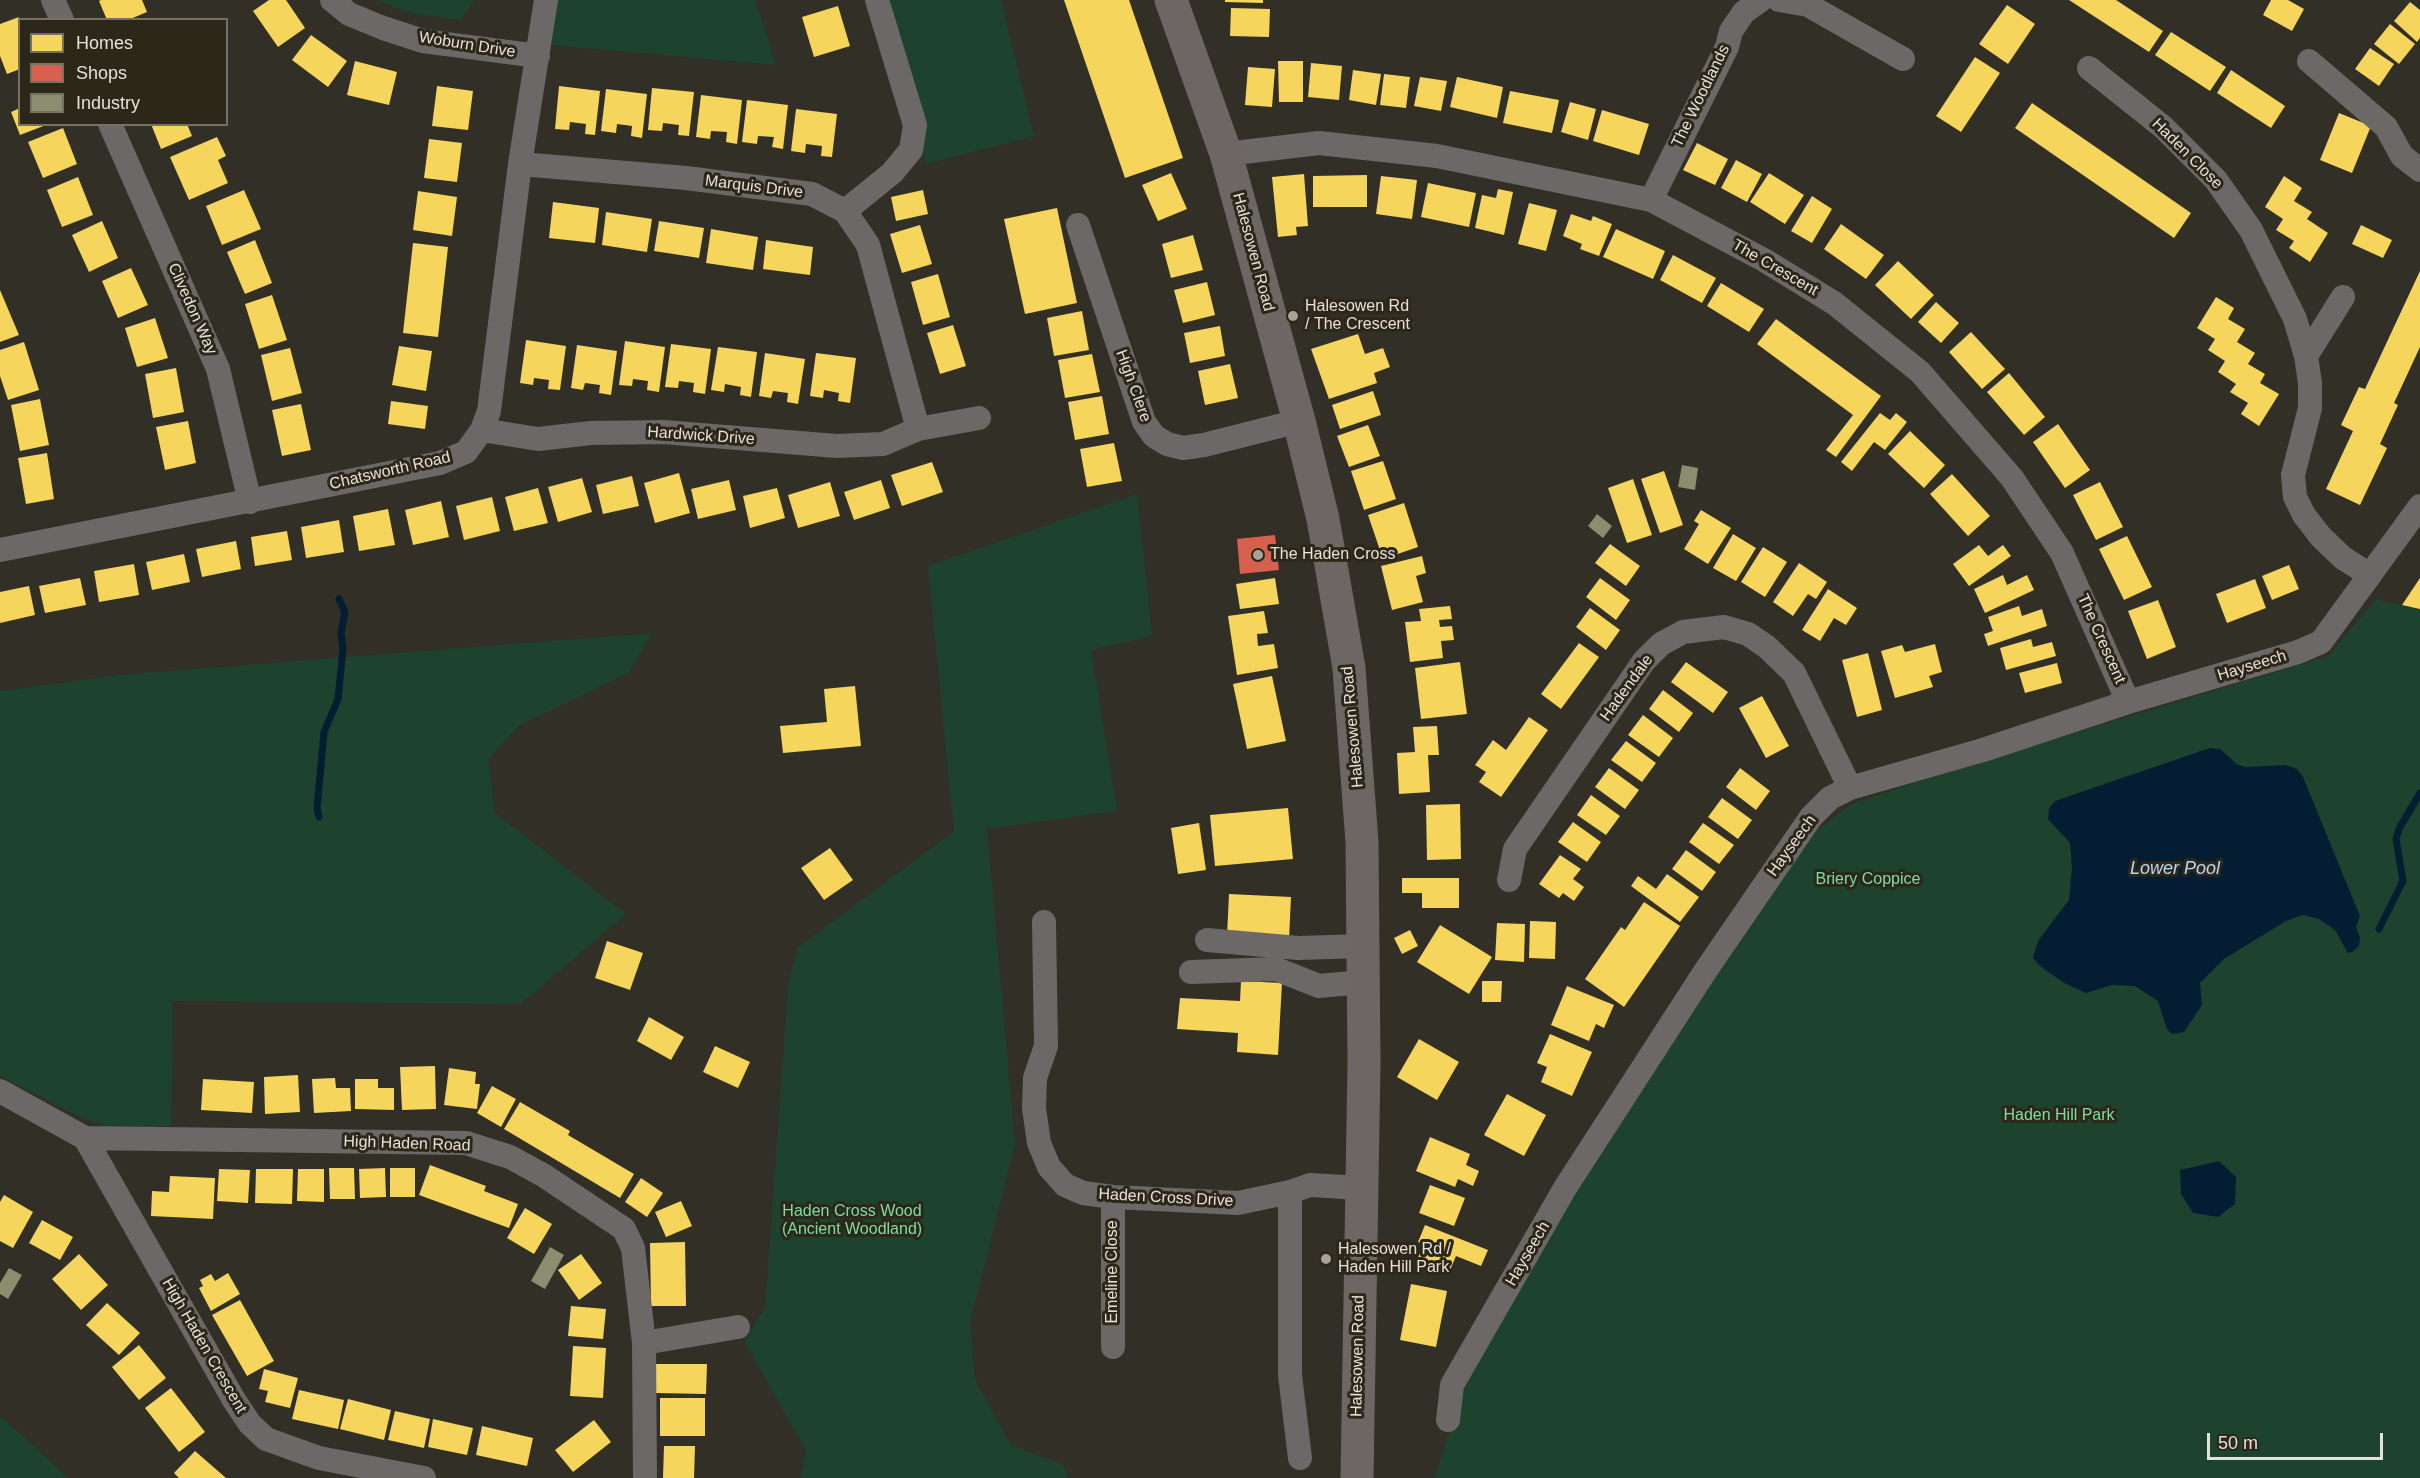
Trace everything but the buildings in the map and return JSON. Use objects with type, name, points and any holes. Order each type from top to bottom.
[{"type":"main road","name":"Halesowen Road","points":[[1171,0],[1226,154],[1299,421],[1323,519],[1349,668],[1362,842],[1364,982],[1357,1478]]},
{"type":"street","points":[[53,0],[61,18]]},
{"type":"street","name":"Woburn Drive","points":[[332,0],[349,14],[383,28],[423,40],[538,56]]},
{"type":"street","name":"Chatsworth Road","points":[[0,550],[440,463],[466,452],[482,430],[490,400],[520,164],[546,0]]},
{"type":"street","points":[[877,0],[915,125],[911,150],[898,165],[845,211],[868,245],[918,429]]},
{"type":"street","name":"The Woodlands","points":[[1651,200],[1727,47],[1731,31],[1744,12],[1761,0]]},
{"type":"street","points":[[1779,0],[1808,4],[1903,59]]},
{"type":"street","points":[[2309,61],[2386,127],[2402,156],[2420,170]]},
{"type":"street","name":"Haden Close","points":[[2089,68],[2163,127],[2216,180],[2251,230],[2295,319],[2306,356],[2310,383],[2310,408],[2293,475],[2295,497],[2304,515],[2321,537],[2343,558],[2370,575]]},
{"type":"street","name":"Clivedon Way","points":[[111,126],[218,369],[250,502]]},
{"type":"street","name":"The Crescent","points":[[1226,154],[1319,143],[1437,156],[1651,200],[1764,260],[1834,303],[1920,372],[2012,478],[2062,552],[2128,702]]},
{"type":"street","name":"Marquis Drive","points":[[520,164],[686,178],[812,194],[845,211]]},
{"type":"street","name":"High Clere","points":[[1078,225],[1144,422],[1155,436],[1167,444],[1183,448],[1204,445],[1299,421]]},
{"type":"street","points":[[2306,356],[2343,297]]},
{"type":"street","name":"Hardwick Drive","points":[[482,430],[538,439],[591,433],[663,432],[837,446],[883,444],[918,429],[979,418]]},
{"type":"street","name":"Hayseech","points":[[1448,1420],[1452,1385],[1565,1188],[1706,970],[1811,818],[1830,798],[1850,788],[1983,750],[2128,702],[2274,660],[2320,642],[2420,506]]},
{"type":"street","name":"Hadendale","points":[[1509,880],[1515,849],[1644,661],[1661,644],[1683,632],[1725,627],[1748,634],[1767,647],[1794,673],[1850,788]]},
{"type":"street","name":"Haden Cross Drive","points":[[1044,921],[1046,1046],[1035,1078],[1034,1108],[1039,1143],[1049,1167],[1065,1185],[1083,1194],[1238,1203],[1290,1192],[1310,1185],[1361,1188]]},
{"type":"street","points":[[1207,940],[1298,948],[1363,946]]},
{"type":"street","points":[[1191,972],[1276,969],[1319,986],[1364,982]]},
{"type":"street","name":"High Haden Road","points":[[0,1090],[85,1138],[466,1143],[510,1157],[543,1175],[624,1229],[633,1248],[644,1343],[645,1478]]},
{"type":"street","name":"High Haden Crescent","points":[[85,1138],[234,1400],[250,1424],[266,1439],[319,1458],[424,1478]]},
{"type":"street","points":[[1290,1192],[1290,1375],[1300,1458]]},
{"type":"street","name":"Emeline Close","points":[[1113,1197],[1113,1347]]},
{"type":"street","points":[[644,1343],[738,1327]]},
{"type":"green space","points":[[376,0],[474,0],[461,20],[414,14]]},
{"type":"green space","points":[[555,0],[755,0],[776,65],[551,45]]},
{"type":"green space","points":[[889,0],[1001,0],[1034,136],[926,164]]},
{"type":"green space","name":"Haden Cross Wood (Ancient Woodland)","points":[[1137,494],[1152,636],[1091,650],[1117,811],[987,829],[1015,1144],[970,1323],[975,1380],[1011,1445],[1064,1465],[1068,1478],[801,1478],[806,1450],[744,1341],[765,1307],[788,987],[797,948],[954,831],[928,566]]},
{"type":"green space","name":"Haden Hill Park","points":[[2376,599],[2420,609],[2420,1478],[1435,1478],[1463,1386],[1494,1324],[1602,1149],[1808,838],[1851,804],[1942,773],[2328,656]]},
{"type":"green space","points":[[653,633],[628,673],[520,725],[488,759],[495,813],[626,914],[521,1004],[173,1001],[171,1126],[107,1127],[82,1118],[0,1076],[0,691],[118,675]]},
{"type":"green space","points":[[0,1416],[23,1436],[68,1478],[0,1478]]},
{"type":"water","name":"Lower Pool","points":[[2210,748],[2220,749],[2238,765],[2246,767],[2286,765],[2297,769],[2303,777],[2360,916],[2356,927],[2360,938],[2359,946],[2348,953],[2335,930],[2319,919],[2303,915],[2286,921],[2224,959],[2200,983],[2202,1005],[2184,1032],[2172,1034],[2167,1029],[2158,1001],[2135,986],[2112,985],[2086,993],[2064,983],[2040,966],[2033,958],[2038,941],[2069,900],[2072,867],[2070,843],[2048,819],[2049,808],[2055,801]]},
{"type":"water","points":[[2219,1161],[2236,1177],[2235,1204],[2218,1217],[2193,1213],[2181,1194],[2180,1170]]},
{"type":"waterway","points":[[319,817],[317,808],[324,732],[338,699],[343,649],[341,633],[345,612],[339,599]]},
{"type":"waterway","points":[[2379,929],[2403,881],[2396,839],[2399,829],[2420,793]]},
{"type":"place","name":"Halesowen Rd / The Crescent","points":[[1293,316]]},
{"type":"place","name":"The Haden Cross","points":[[1258,555]]},
{"type":"place","name":"Halesowen Rd / Haden Hill Park","points":[[1326,1259]]},
{"type":"park label","name":"Briery Coppice","points":[[1868,880]]}]
